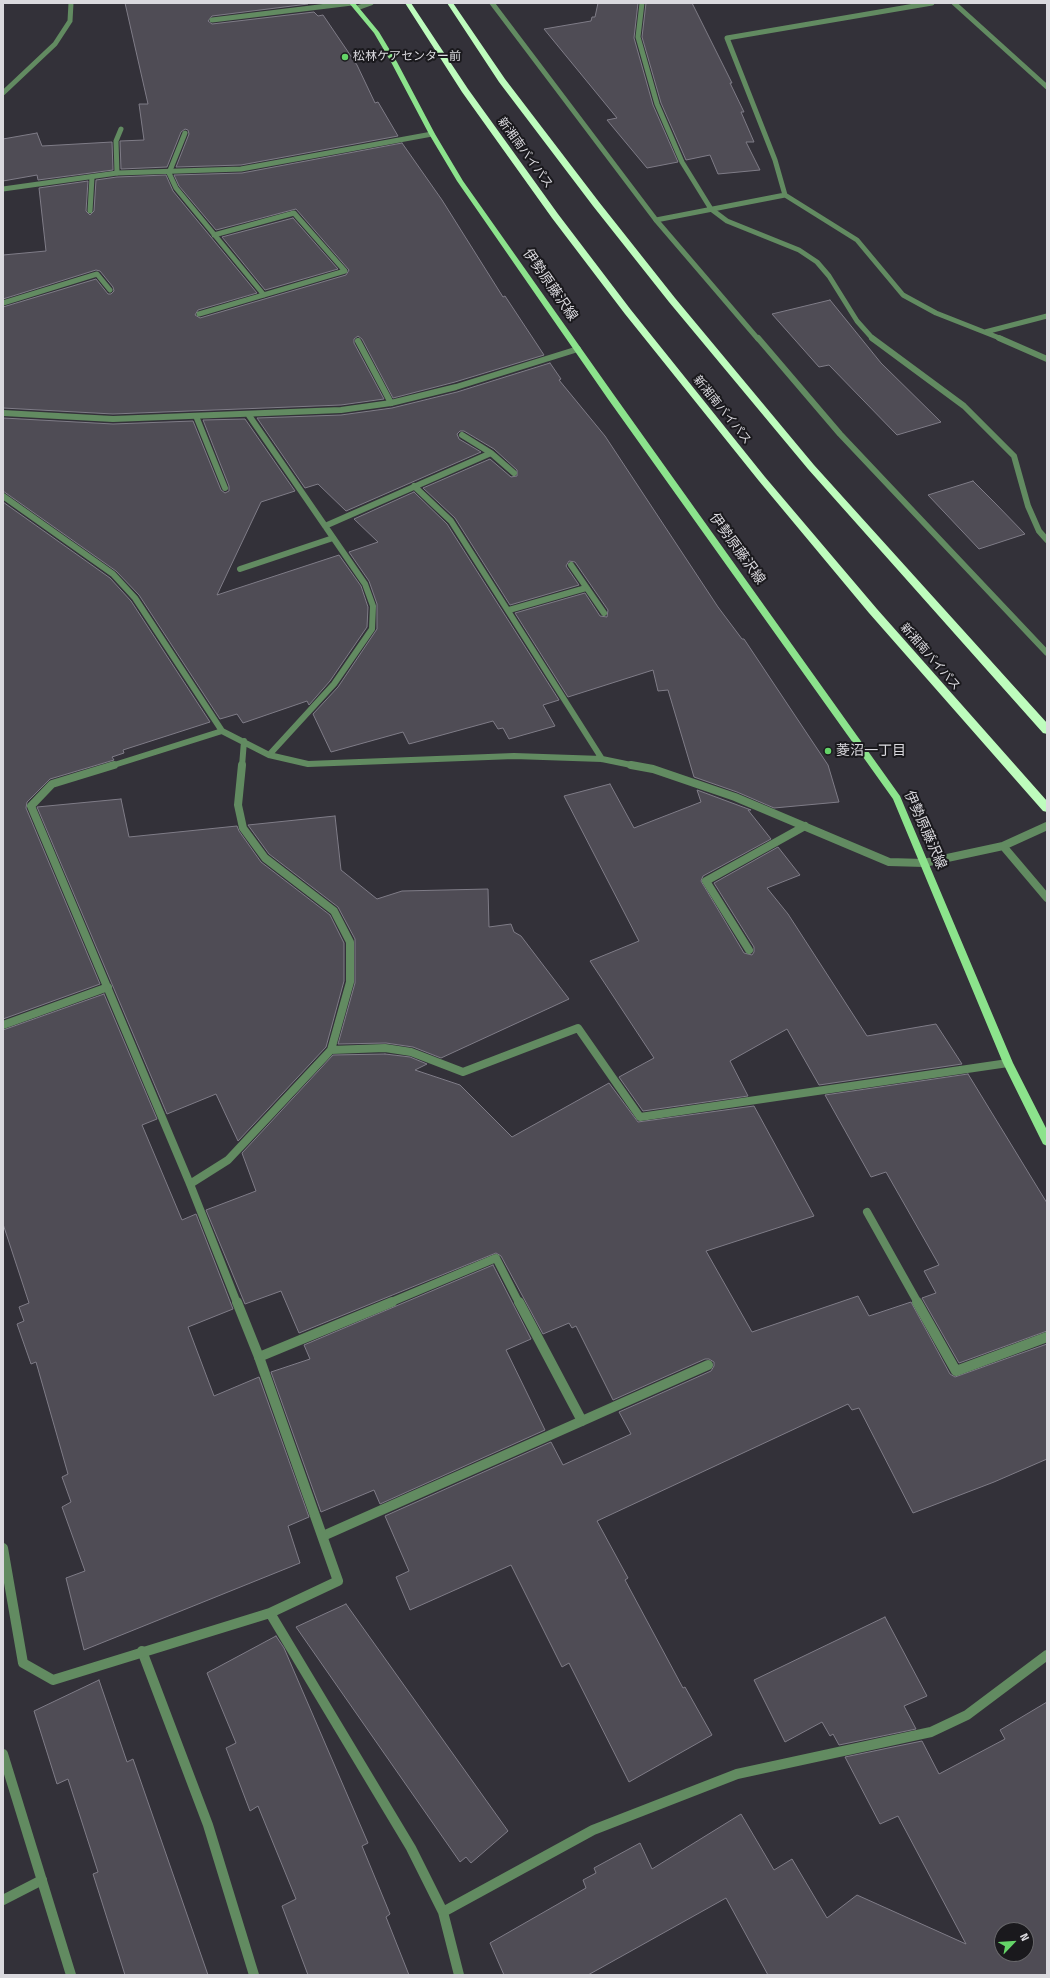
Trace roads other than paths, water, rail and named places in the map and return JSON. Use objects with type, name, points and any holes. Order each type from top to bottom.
[{"type":"highway","name":"新湘南バイパス","points":[[408,3],[465,90],[555,216],[628,312],[778,497],[873,611],[1047,808]]},
{"type":"highway","name":"新湘南バイパス","points":[[450,3],[502,80],[596,204],[672,300],[811,467],[1047,730]]},
{"type":"main road","name":"伊勢原藤沢線","points":[[354,5],[376,32],[394,62],[432,134],[460,181],[897,798],[1008,1063],[1047,1141]]},
{"type":"street","points":[[3,93],[55,44],[70,21],[71,3]]},
{"type":"street","points":[[212,20],[372,3]]},
{"type":"street","points":[[492,3],[656,220],[840,434],[1047,653]]},
{"type":"street","points":[[642,3],[638,37],[657,104],[682,162],[711,209],[727,221],[799,250],[817,262],[829,276],[857,321],[874,340],[964,406],[1014,456],[1028,506],[1039,531],[1047,540]]},
{"type":"street","points":[[932,3],[727,38],[775,160],[785,195],[857,240],[903,295],[936,313],[985,332],[1047,359]]},
{"type":"street","points":[[954,3],[1047,87]]},
{"type":"street","points":[[117,173],[116,141],[121,129]]},
{"type":"street","points":[[185,133],[169,173],[176,188],[264,295]]},
{"type":"street","points":[[3,189],[117,173],[169,173],[241,169],[432,134]]},
{"type":"street","points":[[90,211],[92,176]]},
{"type":"street","points":[[656,220],[785,195]]},
{"type":"street","points":[[199,314],[345,271],[294,213],[214,235]]},
{"type":"street","points":[[3,303],[97,274],[110,290]]},
{"type":"street","points":[[985,332],[1047,316]]},
{"type":"street","points":[[358,341],[391,403]]},
{"type":"street","points":[[3,413],[113,419],[341,410],[391,403],[456,387],[578,349]]},
{"type":"street","points":[[248,414],[365,584],[373,606],[372,629],[334,684],[269,755]]},
{"type":"street","points":[[196,416],[225,488]]},
{"type":"street","points":[[462,435],[491,453],[514,473]]},
{"type":"street","points":[[325,526],[491,453]]},
{"type":"street","points":[[414,486],[451,522],[509,610],[602,759]]},
{"type":"street","points":[[3,496],[113,574],[135,598],[222,731],[269,755],[308,764],[514,756],[602,759],[653,769],[735,797],[889,862],[924,863],[1003,846],[1047,826]]},
{"type":"street","points":[[240,569],[333,538]]},
{"type":"street","points":[[571,565],[604,613]]},
{"type":"street","points":[[509,610],[586,588]]},
{"type":"street","points":[[3,1548],[4,1572],[23,1663],[53,1680],[142,1651],[270,1613],[338,1581],[259,1357],[190,1184],[31,806],[52,784],[222,731]]},
{"type":"street","points":[[190,1184],[228,1160],[331,1050],[350,982],[350,942],[334,911],[265,858],[243,828],[238,804],[244,741]]},
{"type":"street","points":[[749,950],[706,881],[805,826]]},
{"type":"street","points":[[1003,846],[1047,898]]},
{"type":"street","points":[[3,1025],[108,987]]},
{"type":"street","points":[[331,1050],[385,1048],[411,1052],[463,1072],[578,1028],[640,1117],[1008,1063]]},
{"type":"street","points":[[867,1212],[956,1371],[1047,1337]]},
{"type":"street","points":[[259,1357],[496,1258],[582,1421]]},
{"type":"street","points":[[323,1536],[708,1365]]},
{"type":"street","points":[[270,1613],[411,1848],[443,1912],[459,1975]]},
{"type":"street","points":[[142,1651],[208,1825],[254,1975]]},
{"type":"street","points":[[443,1912],[593,1830],[737,1774],[931,1732],[967,1715],[1047,1655]]},
{"type":"street","points":[[3,1754],[71,1975]]},
{"type":"street","points":[[3,1900],[42,1880]]},
{"type":"place","name":"松林ケアセンター前","points":[[345,57]]},
{"type":"place","name":"菱沼一丁目","points":[[828,751]]}]
